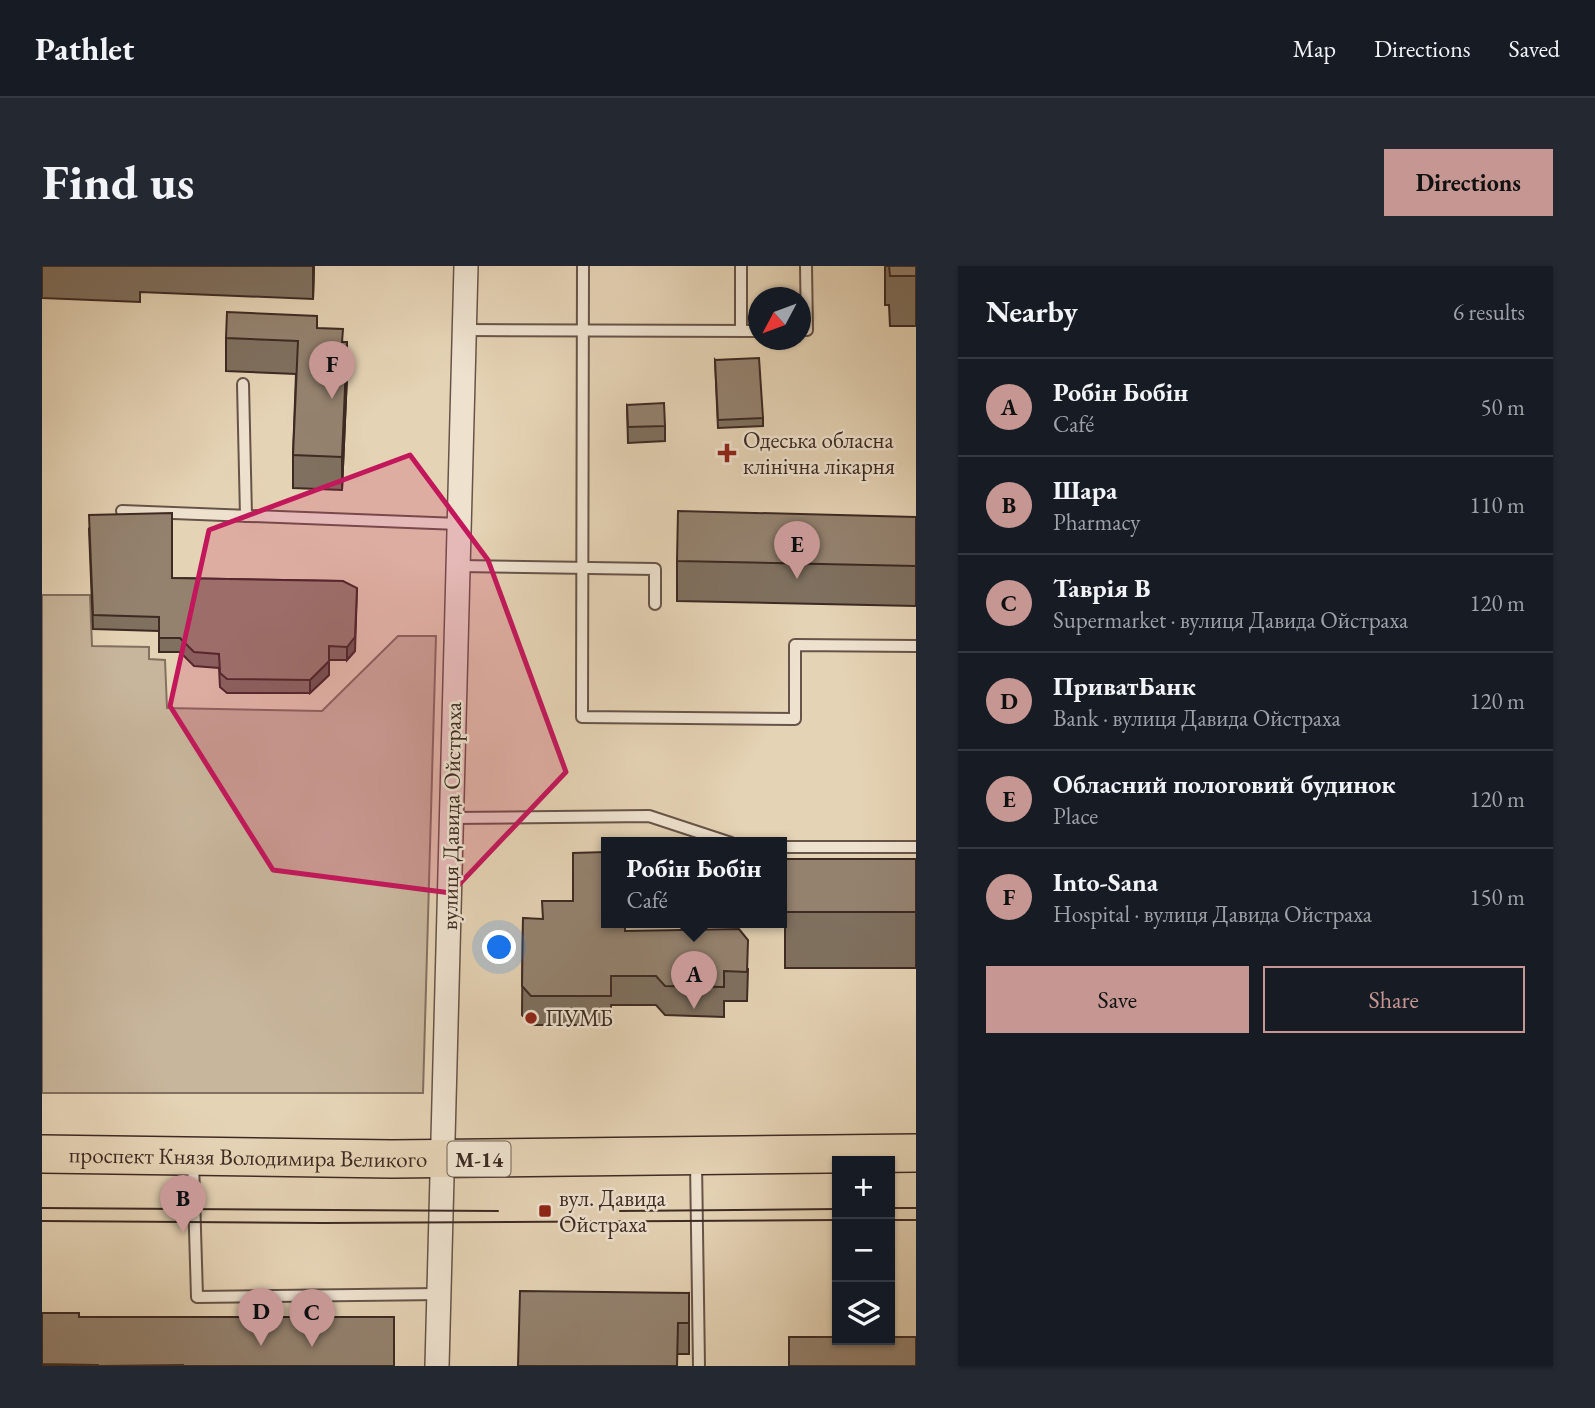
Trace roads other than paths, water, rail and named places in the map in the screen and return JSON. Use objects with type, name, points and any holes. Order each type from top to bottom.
[{"type":"highway","name":"проспект Князя Володимира Великого","points":[[42,1154],[442,1158],[916,1153]]},
{"type":"street","name":"вулиця Давида Ойстраха","points":[[437,1366],[466,266]]},
{"type":"lane","points":[[583,266],[582,717],[794,719],[795,645],[916,646]]},
{"type":"lane","points":[[741,266],[741,331]]},
{"type":"lane","points":[[806,266],[806,287]]},
{"type":"lane","points":[[464,330],[748,331]]},
{"type":"lane","points":[[243,384],[246,516]]},
{"type":"lane","points":[[122,511],[459,524]]},
{"type":"lane","points":[[458,566],[655,569],[655,604]]},
{"type":"lane","points":[[451,818],[649,816],[713,837]]},
{"type":"lane","points":[[787,847],[916,847]]},
{"type":"lane","points":[[193,1155],[197,1297],[439,1294]]},
{"type":"lane","points":[[696,1157],[699,1366]]},
{"type":"tram line","points":[[42,1208],[498,1211]]},
{"type":"tram line","points":[[895,1208],[916,1208]]},
{"type":"tram line","points":[[620,1211],[832,1209]]},
{"type":"tram line","points":[[42,1221],[323,1223],[832,1220]]},
{"type":"tram line","points":[[895,1220],[916,1220]]},
{"type":"place","name":"Into-Sana","points":[[332,399]]},
{"type":"place","name":"Одеська обласна клінічна лікарня","points":[[727,453]]},
{"type":"place","name":"Обласний пологовий будинок","points":[[797,579]]},
{"type":"place","name":"Робін Бобін","points":[[694,1009]]},
{"type":"place","name":"ПУМБ","points":[[531,1018]]},
{"type":"place","name":"вул. Давида Ойстраха","points":[[545,1211]]},
{"type":"place","name":"Шара","points":[[183,1233]]},
{"type":"place","name":"ПриватБанк","points":[[261,1346]]},
{"type":"place","name":"Таврія В","points":[[312,1347]]}]
